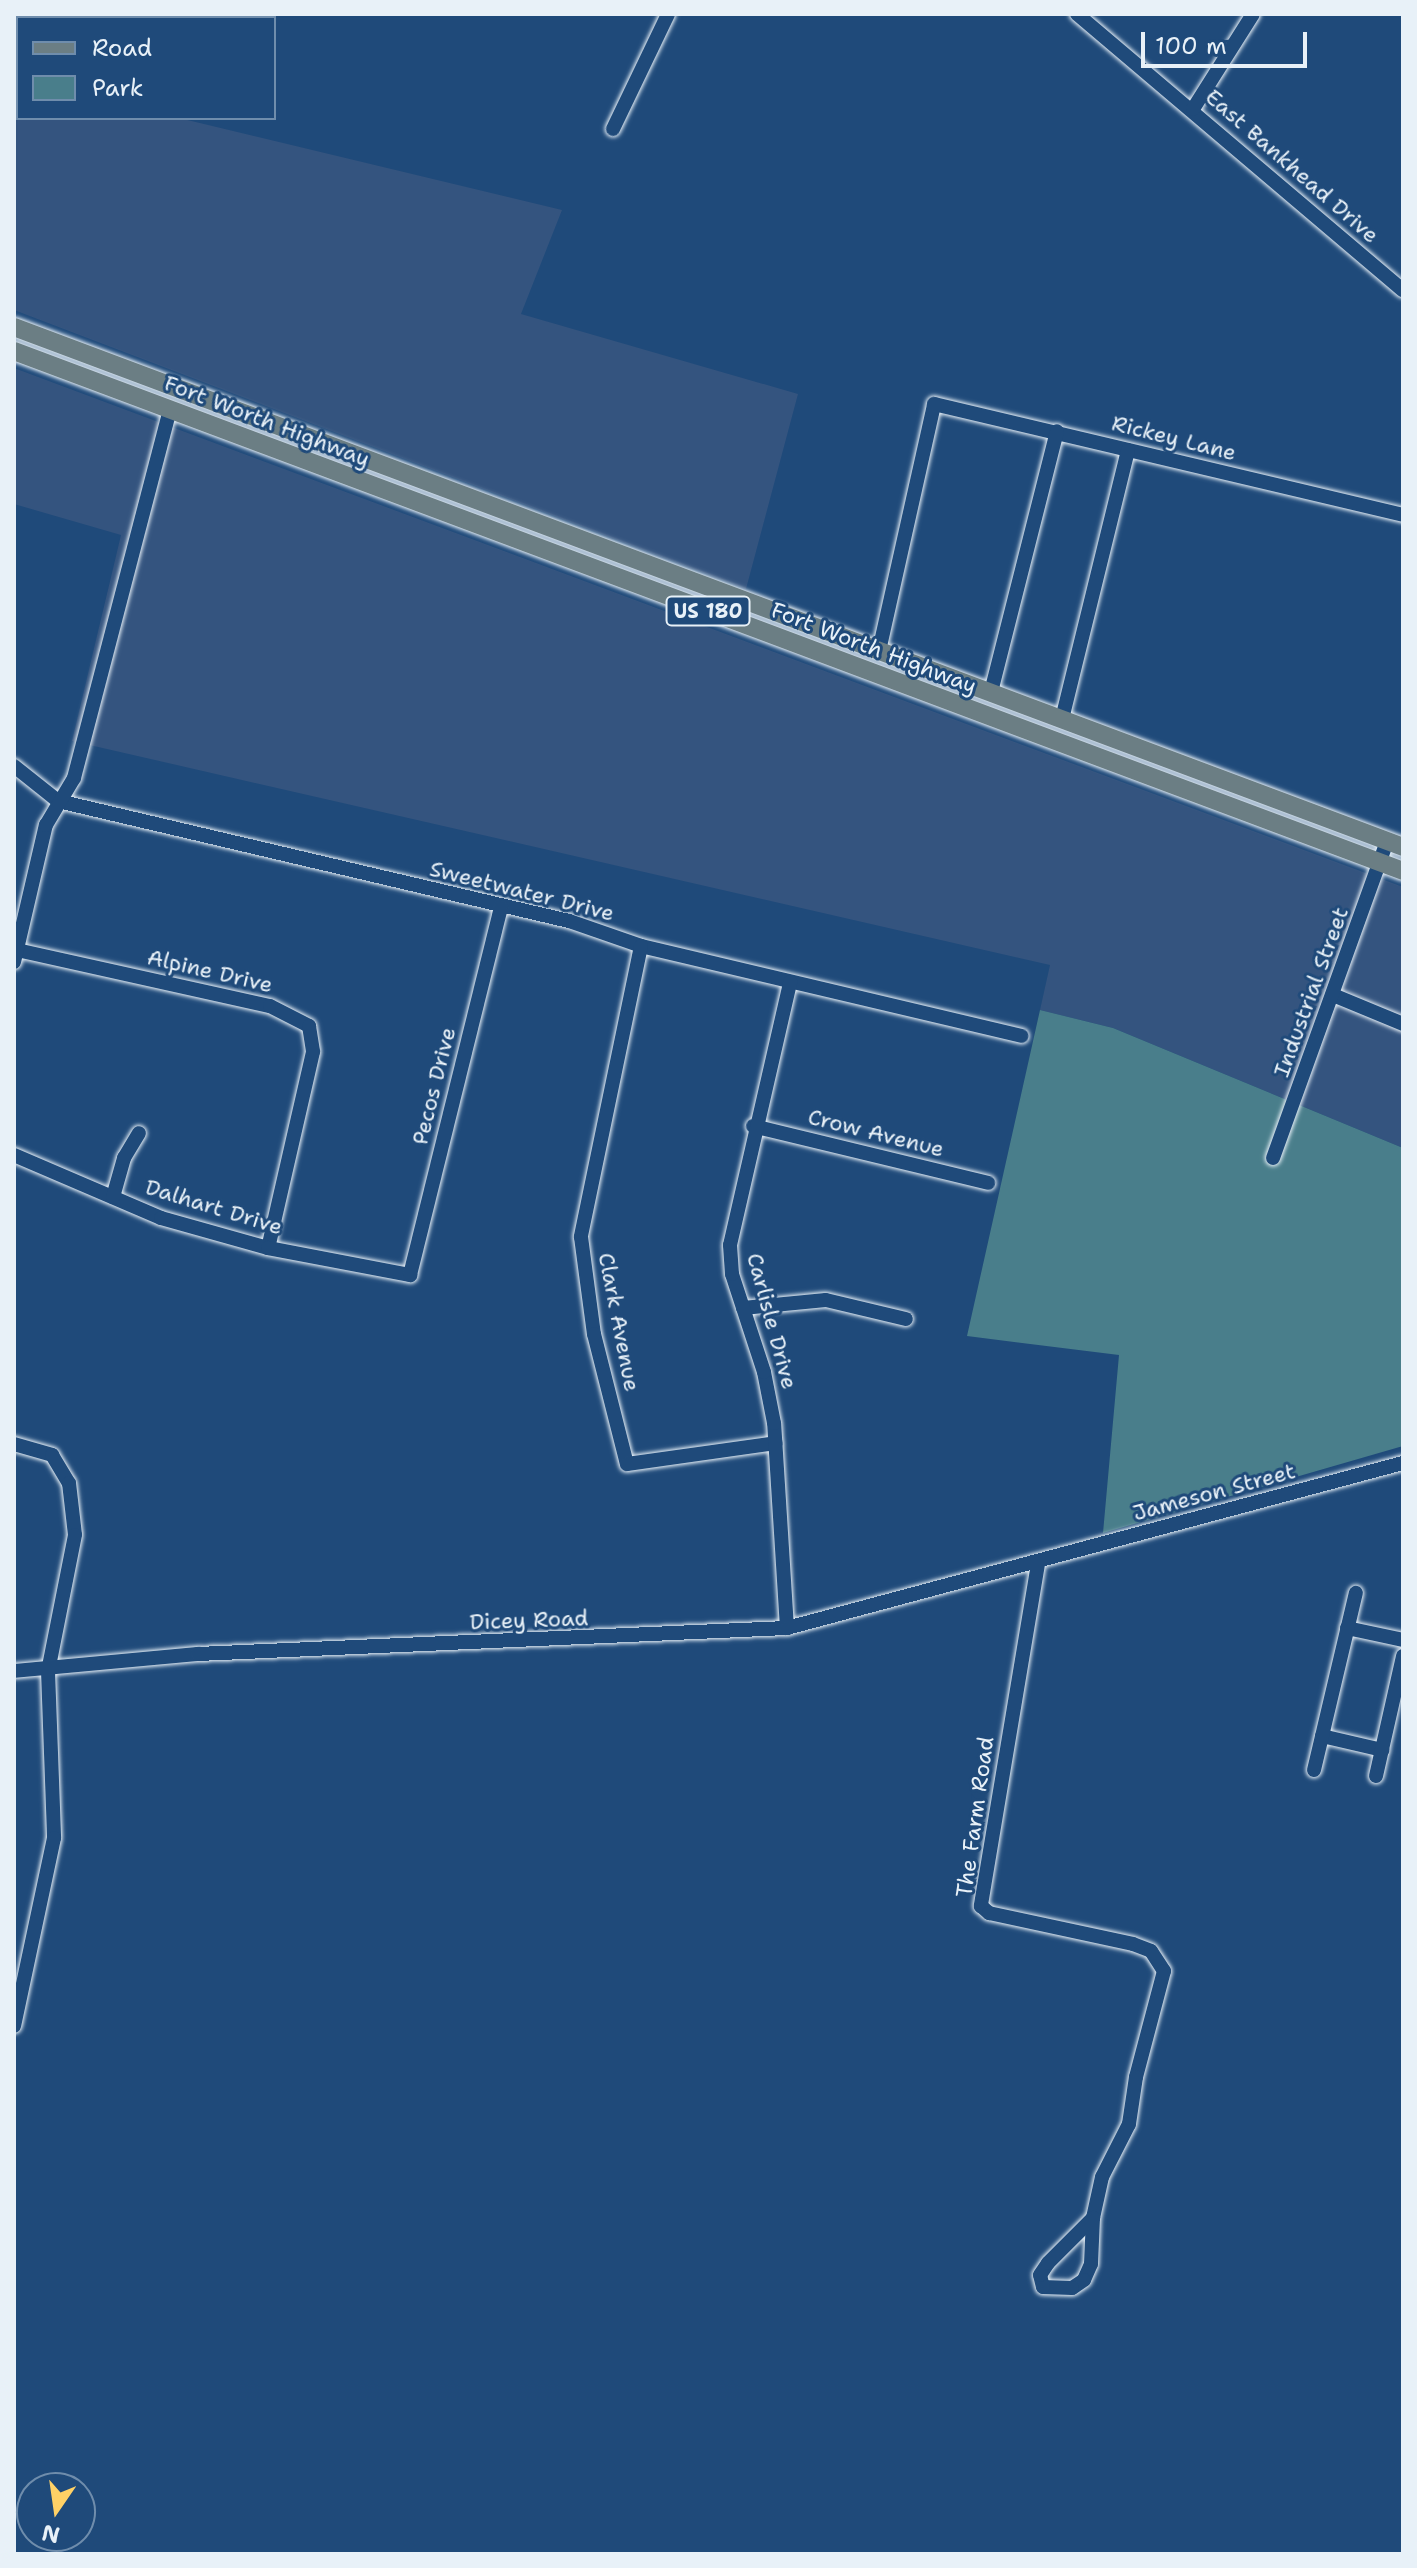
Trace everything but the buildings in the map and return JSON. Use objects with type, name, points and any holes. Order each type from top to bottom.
[{"type":"main road","name":"Fort Worth Highway","points":[[14,327],[1395,844]]},
{"type":"main road","points":[[14,336],[57,351],[71,348]]},
{"type":"main road","name":"Fort Worth Highway","points":[[14,351],[1403,871]]},
{"type":"main road","points":[[259,442],[266,421]]},
{"type":"main road","points":[[385,491],[393,469]]},
{"type":"main road","points":[[598,570],[605,548]]},
{"type":"main road","points":[[930,694],[938,673]]},
{"type":"main road","points":[[1126,768],[1133,746]]},
{"type":"street","points":[[613,129],[668,14]]},
{"type":"street","name":"East Bankhead Drive","points":[[1077,14],[1193,109],[1403,290]]},
{"type":"street","points":[[1193,109],[1253,14]]},
{"type":"street","name":"Rickey Lane","points":[[879,651],[934,404],[1403,515]]},
{"type":"street","points":[[16,956],[46,825],[74,778],[170,410]]},
{"type":"street","points":[[991,692],[1057,431]]},
{"type":"street","points":[[1062,719],[1128,450]]},
{"type":"street","name":"Sweetwater Drive","points":[[14,766],[58,801],[569,921],[641,946],[1022,1036]]},
{"type":"street","name":"Industrial Street","points":[[1273,1158],[1380,863],[1395,844]]},
{"type":"street","name":"Pecos Drive","points":[[410,1275],[501,907]]},
{"type":"street","name":"Clark Avenue","points":[[641,946],[581,1237],[594,1334],[627,1464],[776,1443]]},
{"type":"street","name":"Alpine Drive","points":[[16,956],[270,1006],[309,1026],[313,1052],[268,1248]]},
{"type":"street","name":"Carlisle Drive","points":[[787,1628],[776,1443],[764,1372],[743,1308],[730,1245],[753,1126],[790,982]]},
{"type":"street","points":[[1333,995],[1403,1024]]},
{"type":"street","name":"Crow Avenue","points":[[753,1126],[988,1183]]},
{"type":"street","points":[[113,1197],[124,1158],[139,1133]]},
{"type":"street","name":"Dalhart Drive","points":[[14,1155],[161,1218],[268,1248],[410,1275]]},
{"type":"street","points":[[743,1308],[826,1300],[906,1319]]},
{"type":"street","points":[[14,1444],[52,1455],[69,1483],[75,1535],[48,1671],[54,1838],[14,2026]]},
{"type":"street","name":"Jameson Street","points":[[1038,1564],[1403,1463]]},
{"type":"street","name":"Dicey Road","points":[[14,1671],[48,1671],[198,1654],[787,1628],[1038,1564]]},
{"type":"street","name":"The Farm Road","points":[[1038,1564],[981,1906],[989,1913],[1133,1944],[1151,1951],[1164,1971],[1136,2077],[1129,2124],[1104,2168],[1093,2218],[1091,2264],[1084,2280],[1060,2291],[1043,2287],[1040,2275],[1048,2263],[1093,2218]]},
{"type":"street","points":[[1314,1770],[1356,1593]]},
{"type":"street","points":[[1347,1628],[1403,1640]]},
{"type":"street","points":[[1376,1776],[1403,1656]]},
{"type":"street","points":[[1322,1736],[1382,1750]]},
{"type":"shaded area","points":[[14,79],[16,120],[187,120],[562,210],[521,314],[798,394],[746,589],[14,310]]},
{"type":"shaded area","points":[[14,368],[1403,887],[1403,1148],[1113,1028],[1040,1010],[1050,965],[72,741],[121,535],[14,504]]},
{"type":"green space","points":[[1040,1010],[1113,1028],[1403,1148],[1403,1446],[1103,1533],[1119,1355],[967,1336]]}]
